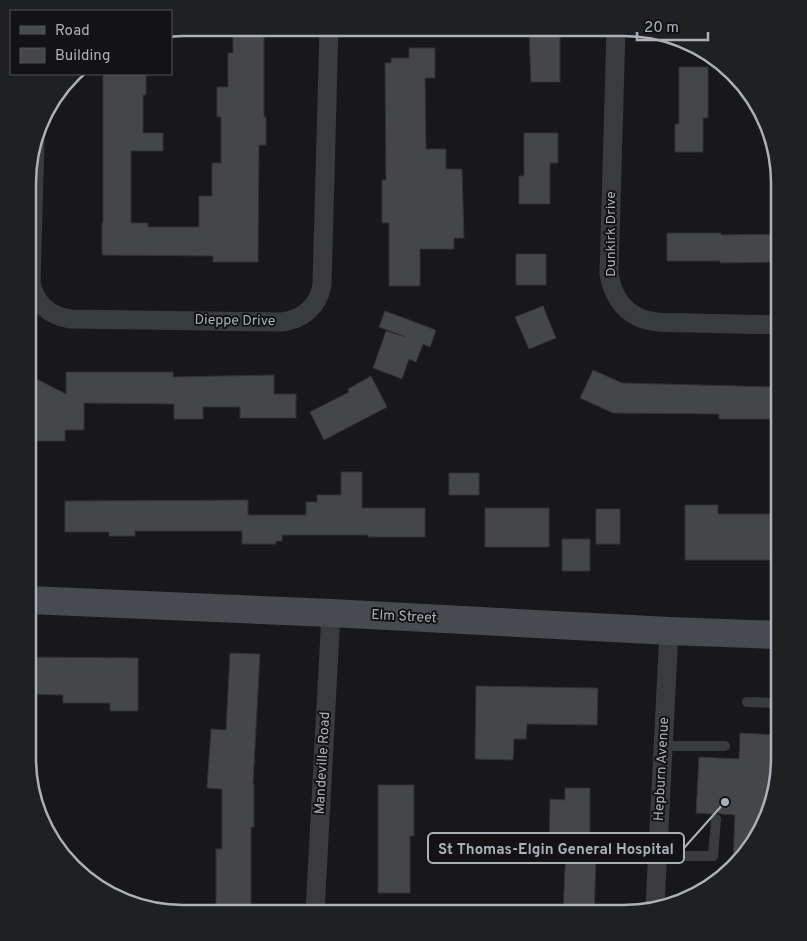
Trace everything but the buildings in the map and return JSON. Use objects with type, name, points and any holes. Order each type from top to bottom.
[{"type":"main road","name":"Elm Street","points":[[36,600],[770,635]]},
{"type":"street","name":"Dunkirk Drive","points":[[616,36],[610,274],[618,299],[626,309],[636,316],[657,322],[771,325]]},
{"type":"street","name":"Dieppe Drive","points":[[36,297],[50,312],[59,317],[70,319],[282,322],[295,319],[313,307],[320,295],[322,285],[329,37]]},
{"type":"street","name":"Mandeville Road","points":[[315,904],[331,613]]},
{"type":"street","name":"Hepburn Avenue","points":[[655,901],[669,631]]},
{"type":"lane","points":[[748,702],[770,703]]},
{"type":"lane","points":[[663,746],[725,746]]},
{"type":"lane","points":[[658,856],[713,856],[716,819]]},
{"type":"place","name":"St Thomas-Elgin General Hospital","points":[[725,802]]}]
